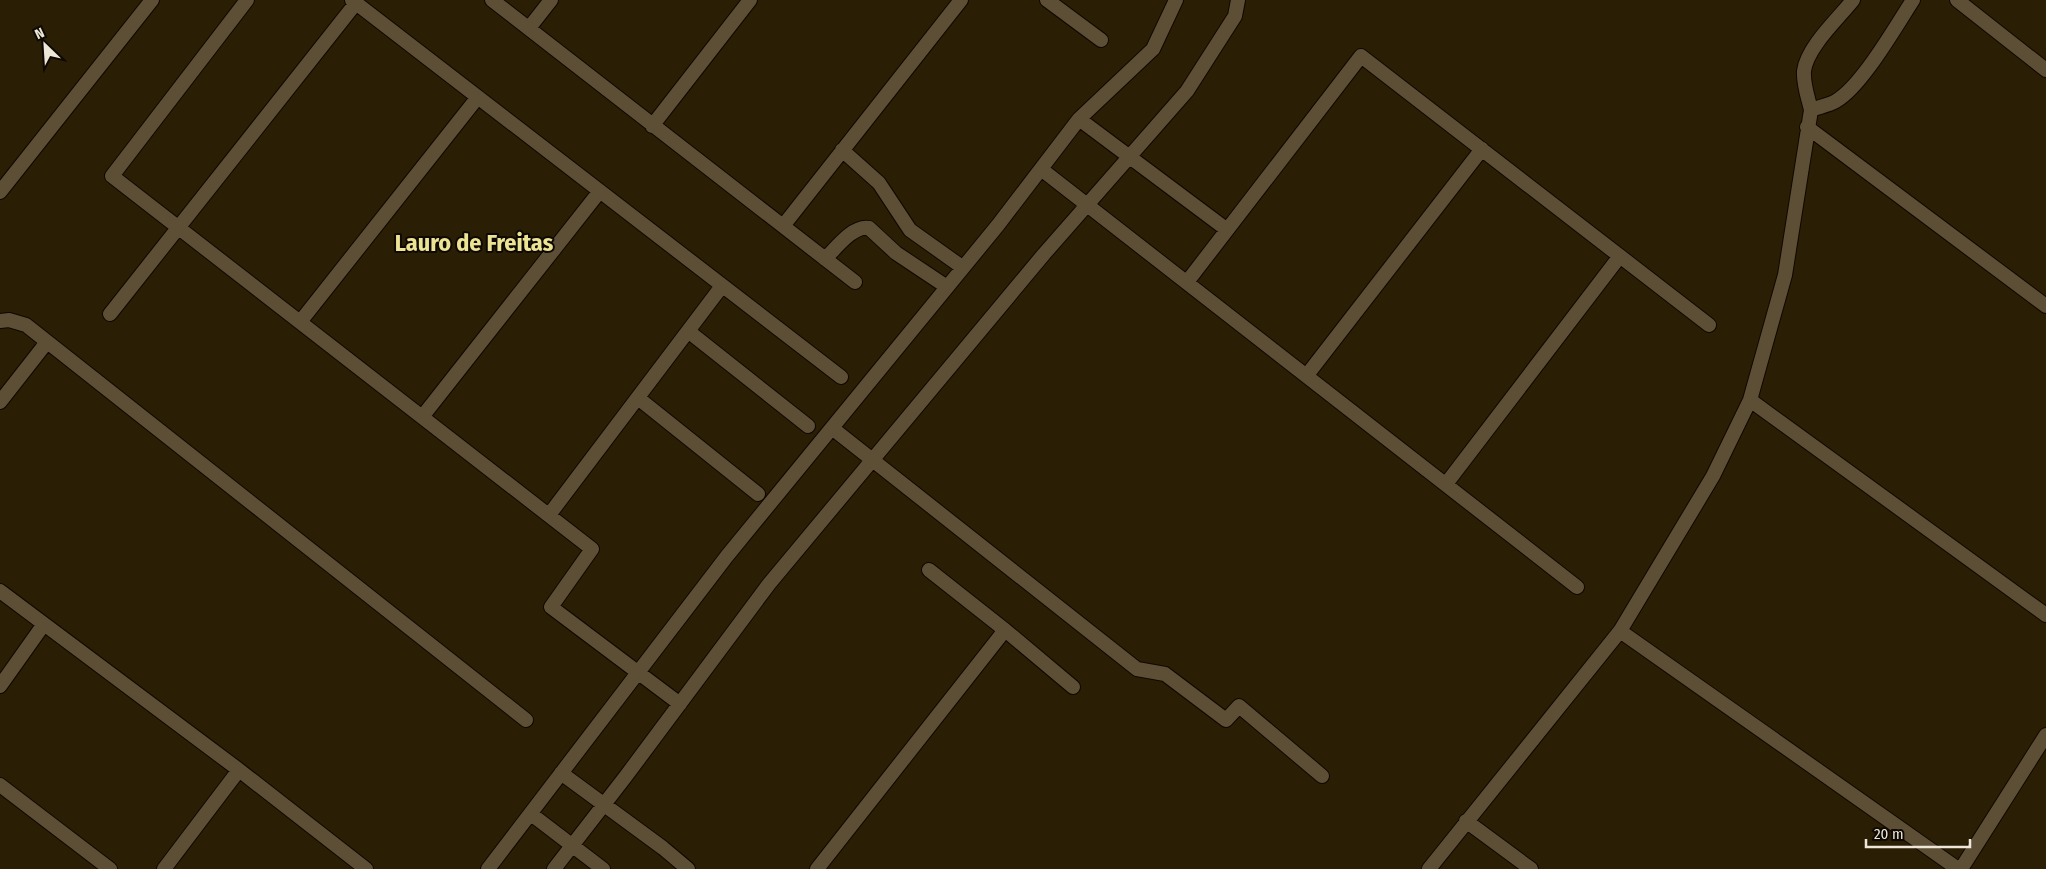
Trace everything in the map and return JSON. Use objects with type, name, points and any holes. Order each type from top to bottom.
[{"type":"street","points":[[0,192],[152,0]]},
{"type":"street","points":[[247,0],[112,176],[592,550],[551,607],[680,704]]},
{"type":"street","points":[[492,0],[855,282]]},
{"type":"street","points":[[529,28],[551,0]]},
{"type":"street","points":[[652,126],[750,0]]},
{"type":"street","points":[[783,226],[961,0]]},
{"type":"street","points":[[1047,0],[1101,40]]},
{"type":"street","points":[[488,869],[727,556],[998,225],[1079,119],[1153,49],[1176,0]]},
{"type":"street","points":[[554,869],[769,584],[1087,206],[1188,91],[1235,16],[1238,0]]},
{"type":"street","points":[[1429,869],[1620,631],[1713,476],[1750,400],[1785,275],[1811,110],[1804,84],[1804,70],[1812,50],[1853,0]]},
{"type":"street","points":[[1811,110],[1836,101],[1851,89],[1876,57],[1914,0]]},
{"type":"street","points":[[1957,0],[2046,70]]},
{"type":"street","points":[[110,314],[354,1],[840,377]]},
{"type":"street","points":[[1186,282],[1361,56],[1709,325]]},
{"type":"street","points":[[300,322],[478,97]]},
{"type":"street","points":[[1079,119],[1226,229]]},
{"type":"street","points":[[1807,127],[2046,306]]},
{"type":"street","points":[[1307,376],[1482,149]]},
{"type":"street","points":[[842,150],[879,183],[910,230],[962,267]]},
{"type":"street","points":[[1041,169],[1577,587]]},
{"type":"street","points":[[422,417],[600,192]]},
{"type":"street","points":[[825,259],[856,229],[869,228],[896,252],[946,287]]},
{"type":"street","points":[[1446,484],[1620,256]]},
{"type":"street","points":[[549,515],[722,286]]},
{"type":"street","points":[[0,321],[10,320],[26,325],[526,720]]},
{"type":"street","points":[[688,331],[808,426]]},
{"type":"street","points":[[0,402],[47,342]]},
{"type":"street","points":[[638,398],[758,494]]},
{"type":"street","points":[[1750,400],[2046,615]]},
{"type":"street","points":[[832,428],[1137,669],[1165,674],[1226,720],[1239,706],[1322,776]]},
{"type":"street","points":[[929,570],[1073,687]]},
{"type":"street","points":[[0,591],[239,770],[366,869]]},
{"type":"street","points":[[0,686],[44,624]]},
{"type":"street","points":[[817,869],[1005,630]]},
{"type":"street","points":[[1620,631],[1959,869],[2046,735]]},
{"type":"street","points":[[164,869],[239,770]]},
{"type":"street","points":[[561,773],[663,848],[688,869]]},
{"type":"street","points":[[0,785],[110,869]]},
{"type":"street","points":[[531,814],[603,869]]},
{"type":"street","points":[[1466,821],[1531,869]]},
{"type":"district","name":"Lauro de Freitas","points":[[474,243]]}]
